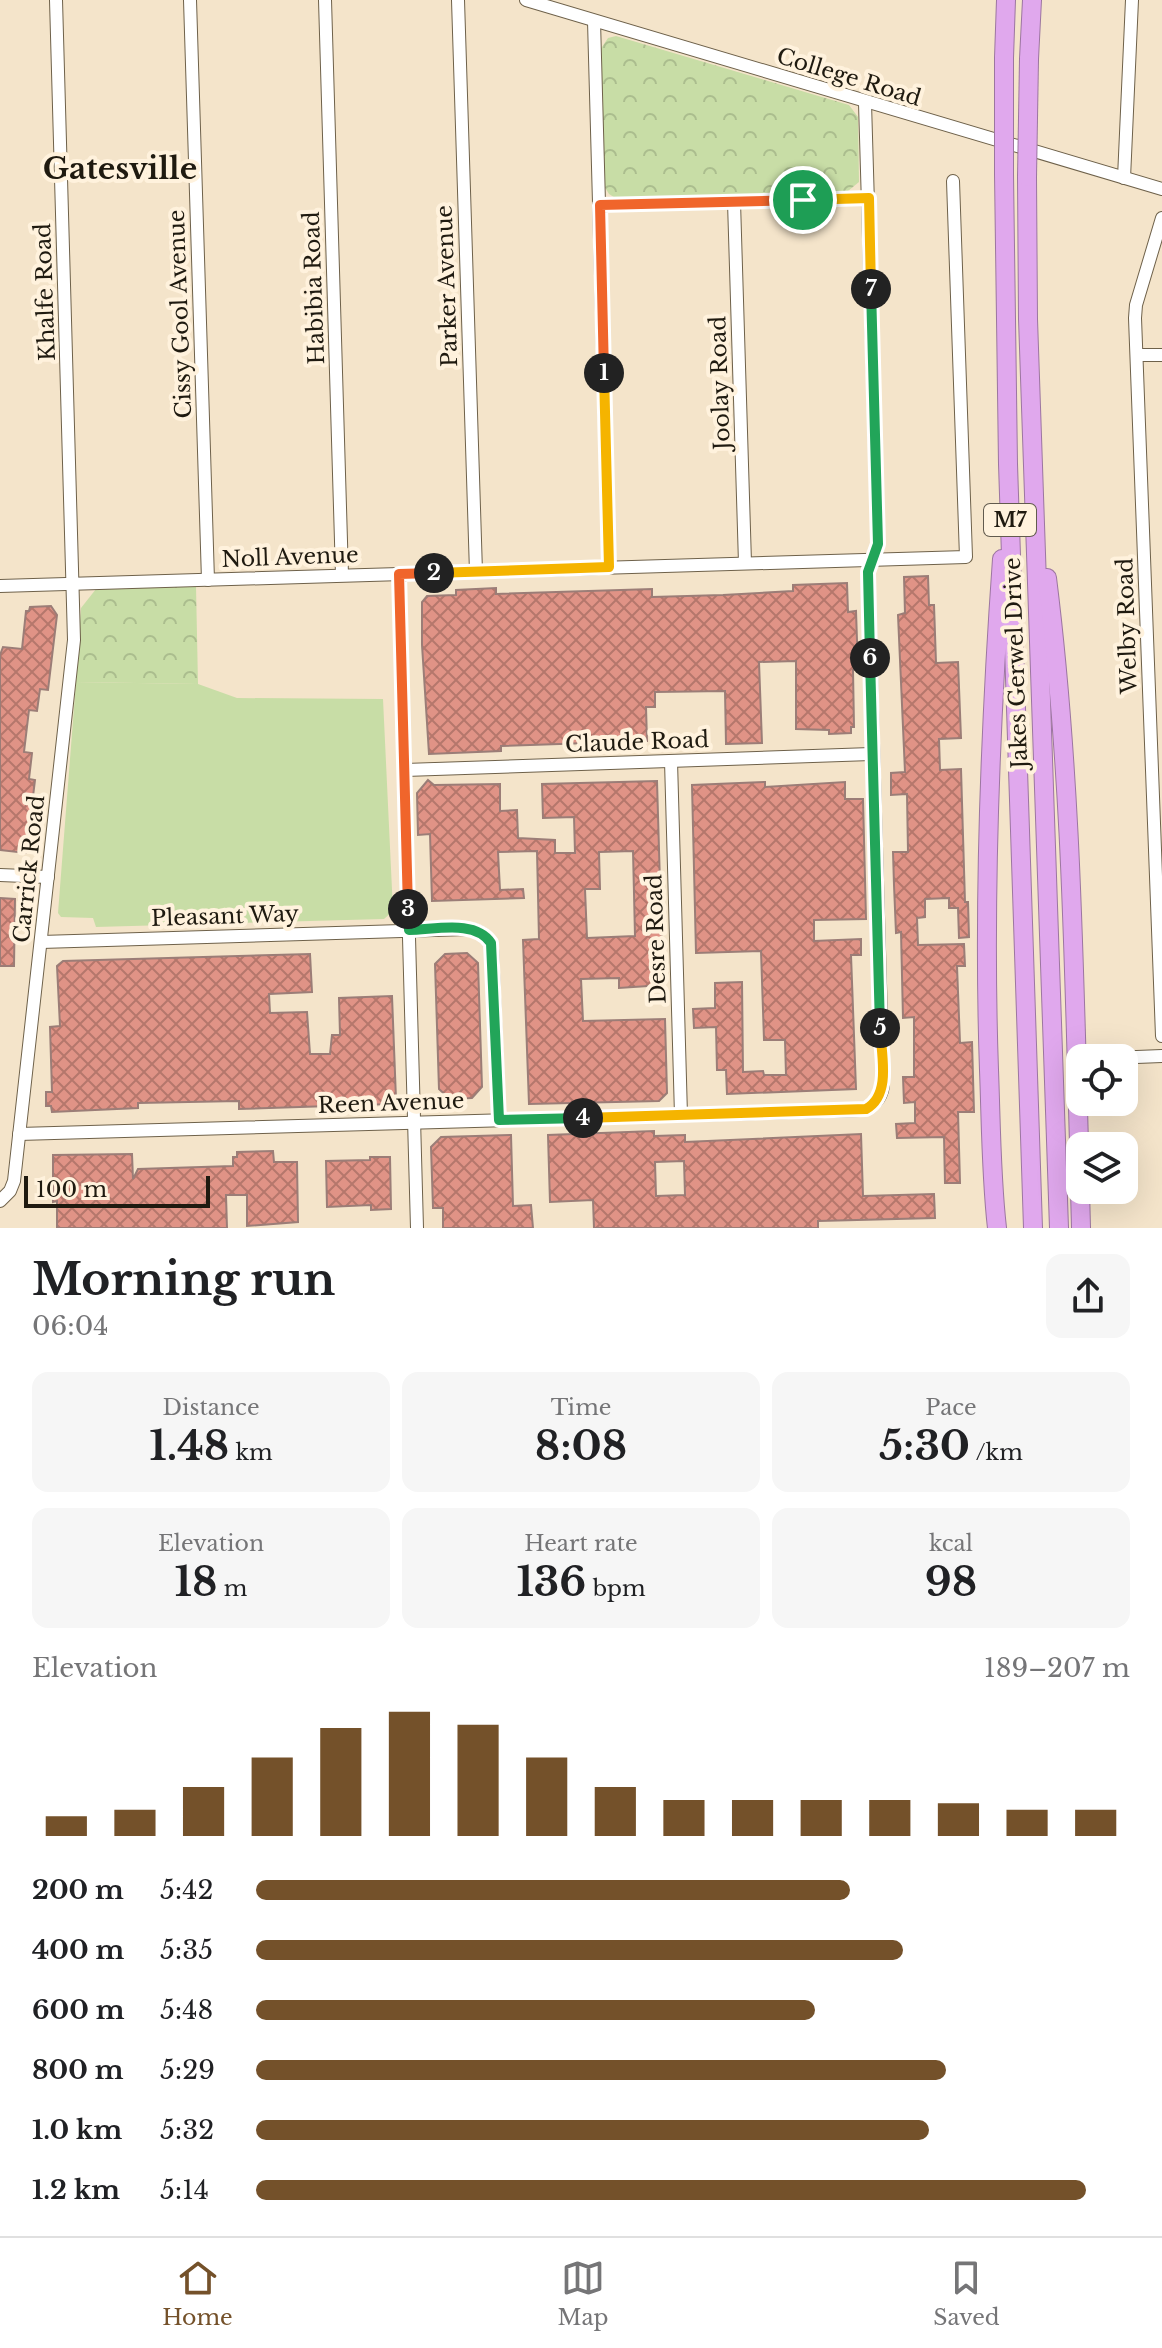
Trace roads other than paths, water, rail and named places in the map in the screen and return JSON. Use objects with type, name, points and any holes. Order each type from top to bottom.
[{"type":"highway","name":"Jakes Gerwel Drive","points":[[1006,0],[1004,174],[1008,464],[1033,1228]]},
{"type":"highway","name":"Jakes Gerwel Drive","points":[[1032,0],[1027,177],[1028,319],[1059,1228]]},
{"type":"highway","points":[[1033,460],[1062,716],[1072,867],[1079,1132]]},
{"type":"highway","points":[[997,1228],[988,1046],[987,881],[992,701],[1008,464]]},
{"type":"highway","points":[[1080,1204],[1081,1228]]},
{"type":"street","name":"Khalfe Road","points":[[56,0],[74,584]]},
{"type":"street","name":"Cissy Gool Avenue","points":[[190,0],[208,580]]},
{"type":"street","name":"Habibia Road","points":[[325,0],[342,575]]},
{"type":"street","name":"Parker Avenue","points":[[458,0],[476,572]]},
{"type":"street","name":"College Road","points":[[526,0],[1162,189]]},
{"type":"street","points":[[1124,178],[1132,0]]},
{"type":"street","points":[[594,21],[609,567]]},
{"type":"street","points":[[865,103],[878,544],[868,572],[871,754]]},
{"type":"street","name":"Noll Avenue","points":[[0,586],[966,557],[953,181]]},
{"type":"street","points":[[600,205],[869,198]]},
{"type":"street","name":"Joolay Road","points":[[734,202],[745,563]]},
{"type":"street","name":"Welby Road","points":[[1162,218],[1135,308],[1160,917],[1162,1036]]},
{"type":"street","points":[[1137,355],[1162,355]]},
{"type":"street","points":[[399,574],[417,1228]]},
{"type":"street","name":"Carrick Road","points":[[0,1201],[10,1191],[14,1181],[73,654],[74,584]]},
{"type":"street","name":"Claude Road","points":[[405,770],[871,754]]},
{"type":"street","name":"Reen Avenue","points":[[19,1134],[860,1110],[874,1103],[883,1086],[871,754]]},
{"type":"street","name":"Desre Road","points":[[671,761],[681,1115]]},
{"type":"street","points":[[0,875],[48,877]]},
{"type":"street","name":"Pleasant Way","points":[[41,942],[473,929],[491,943],[499,1120]]},
{"type":"street","points":[[1138,1057],[1162,1056]]},
{"type":"district","name":"Gatesville","points":[[120,168]]}]
